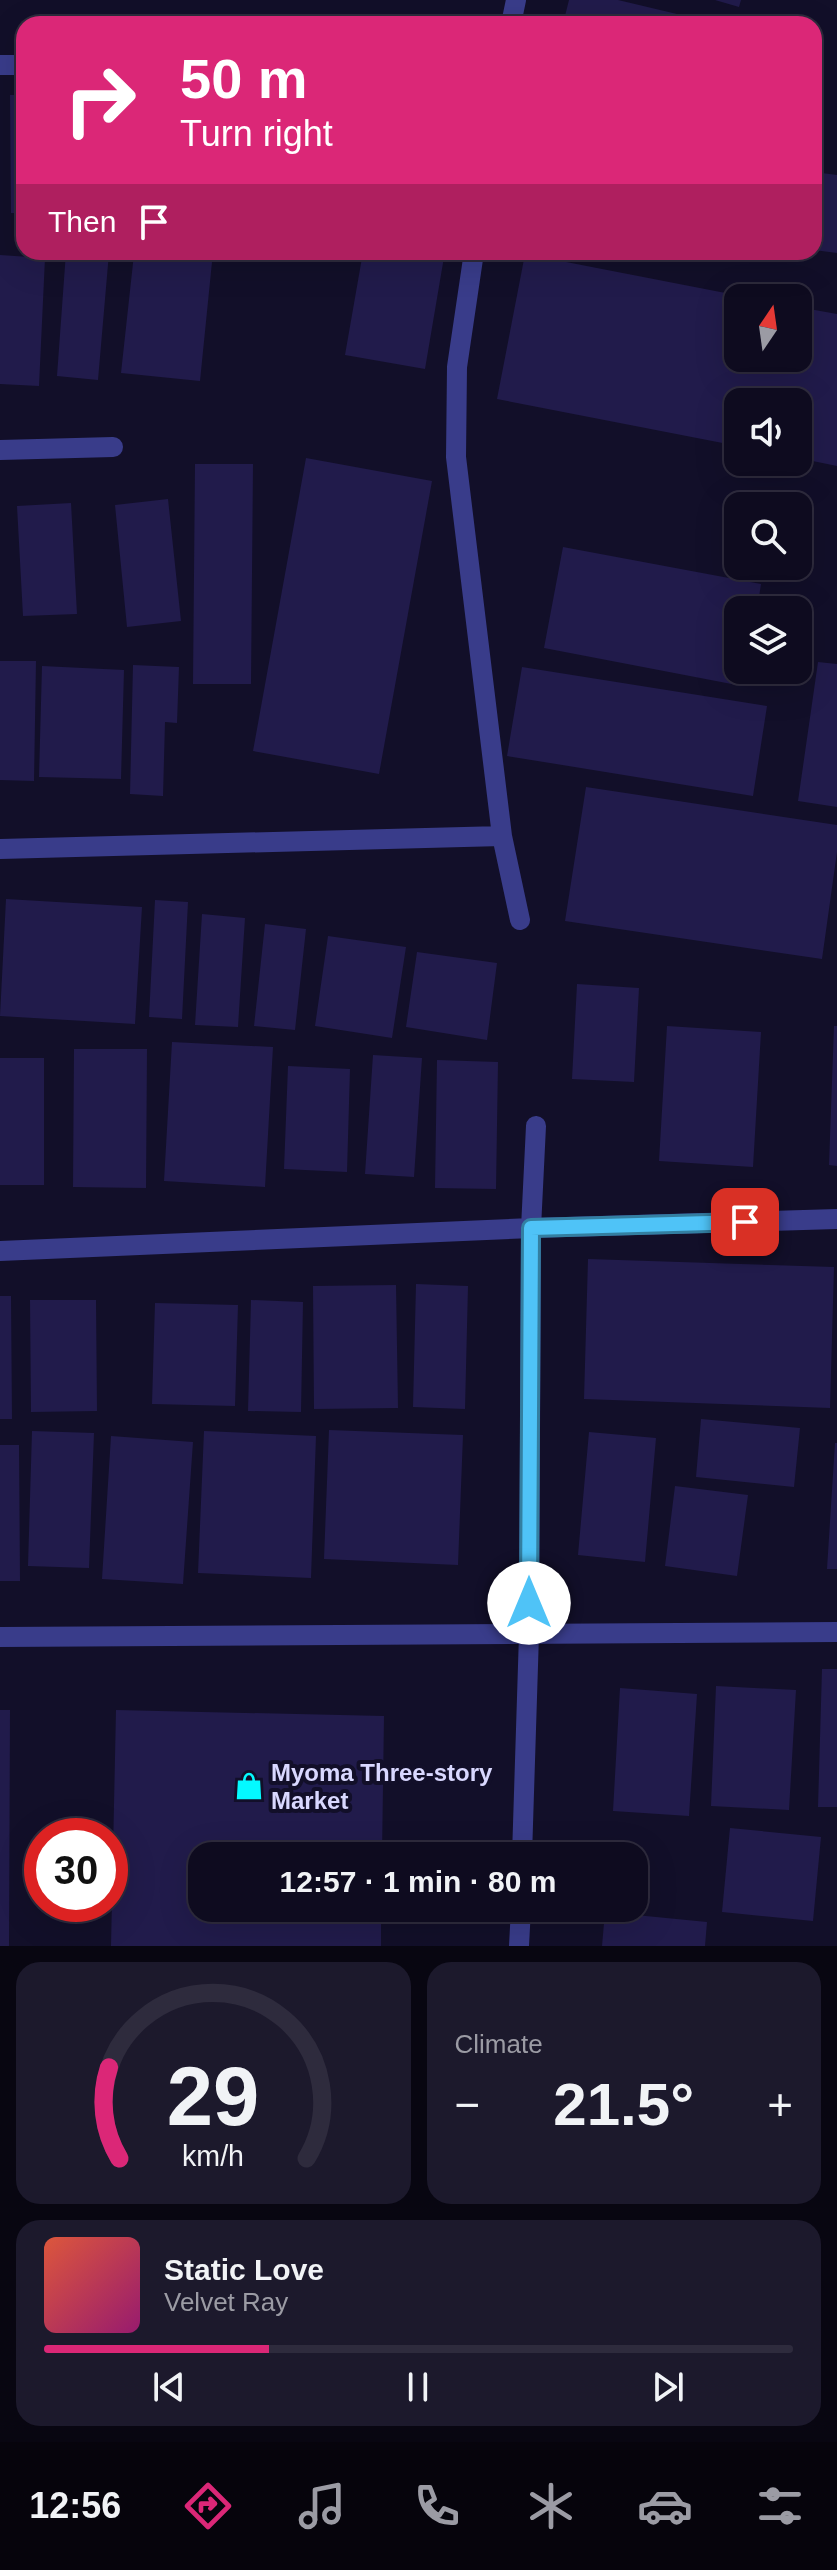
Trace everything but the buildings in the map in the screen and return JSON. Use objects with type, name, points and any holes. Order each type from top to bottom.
[{"type":"street","points":[[473,260],[457,367],[456,457],[502,836],[520,920]]},
{"type":"street","points":[[0,450],[113,447]]},
{"type":"street","points":[[0,849],[502,836]]},
{"type":"street","points":[[522,1842],[529,1634],[531,1228],[536,1126]]},
{"type":"street","points":[[0,1251],[531,1228],[837,1219]]},
{"type":"street","points":[[0,1637],[837,1632]]},
{"type":"street","points":[[519,1946],[520,1922]]},
{"type":"place","name":"Myoma Three-story Market","points":[[249,1786]]},
{"type":"route","points":[[529,1603],[531,1228],[745,1222]]}]
